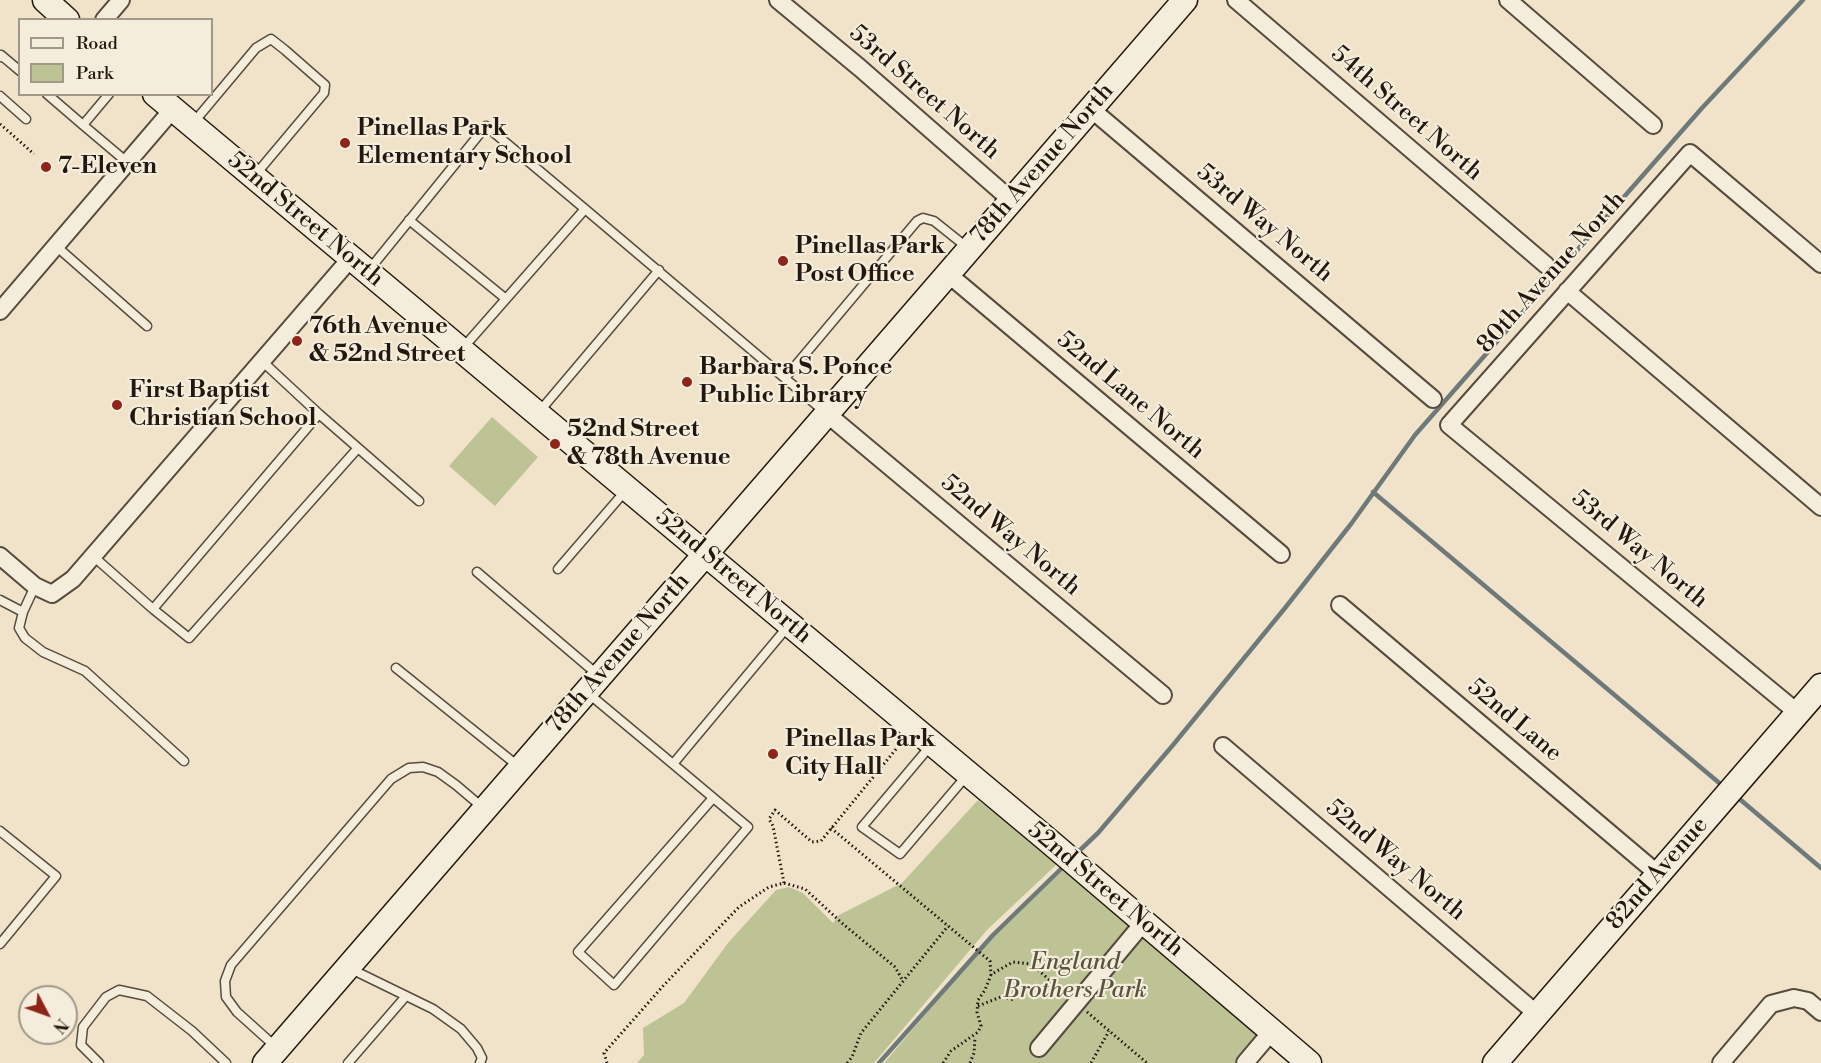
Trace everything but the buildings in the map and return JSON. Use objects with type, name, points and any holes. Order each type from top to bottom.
[{"type":"street","points":[[45,0],[65,18]]},
{"type":"street","points":[[106,18],[121,0]]},
{"type":"street","name":"53rd Street North","points":[[778,0],[869,75],[1011,200]]},
{"type":"street","name":"78th Avenue North","points":[[271,1056],[1185,0]]},
{"type":"street","name":"54th Street North","points":[[1236,0],[1546,265]]},
{"type":"street","points":[[1508,0],[1653,124]]},
{"type":"street","points":[[0,311],[128,163],[164,102]]},
{"type":"street","name":"52nd Street North","points":[[164,102],[1050,842],[1309,1063]]},
{"type":"street","name":"53rd Way North","points":[[1091,109],[1433,399]]},
{"type":"street","name":"80th Avenue North","points":[[1449,425],[1690,153],[1821,264]]},
{"type":"street","points":[[0,556],[35,586],[52,594],[73,579],[262,361],[359,265]]},
{"type":"street","name":"52nd Lane North","points":[[948,274],[1281,554]]},
{"type":"street","points":[[1566,291],[1821,507]]},
{"type":"street","name":"52nd Way North","points":[[826,414],[1163,695]]},
{"type":"street","name":"53rd Way North","points":[[1449,425],[1798,713]]},
{"type":"street","name":"52nd Lane","points":[[1340,605],[1658,874]]},
{"type":"street","name":"82nd Avenue","points":[[1495,1063],[1821,686]]},
{"type":"street","name":"52nd Way North","points":[[1222,746],[1537,1014]]},
{"type":"street","points":[[1039,1048],[1144,922]]},
{"type":"street","points":[[1721,1063],[1771,1004],[1794,998],[1808,1001],[1821,1012]]},
{"type":"street","points":[[1245,1063],[1272,1031]]},
{"type":"lane","points":[[192,125],[256,48],[271,39],[325,86],[324,93],[254,177]]},
{"type":"lane","points":[[0,57],[2,55],[18,69]]},
{"type":"lane","points":[[0,96],[26,119]]},
{"type":"lane","points":[[49,96],[128,163]]},
{"type":"lane","points":[[83,125],[107,96]]},
{"type":"lane","points":[[359,265],[409,220],[486,126],[659,270],[826,414]]},
{"type":"lane","points":[[461,350],[585,209]]},
{"type":"lane","points":[[784,378],[917,221],[923,218],[934,221],[969,249]]},
{"type":"lane","points":[[409,220],[506,299]]},
{"type":"lane","points":[[56,246],[147,326]]},
{"type":"lane","points":[[537,414],[659,270]]},
{"type":"lane","points":[[262,361],[419,501]]},
{"type":"lane","points":[[153,609],[320,414]]},
{"type":"lane","points":[[93,556],[189,638],[358,448]]},
{"type":"lane","points":[[558,569],[627,489]]},
{"type":"lane","points":[[477,572],[673,764],[748,827],[614,985],[578,952],[713,798]]},
{"type":"lane","points":[[35,586],[23,612],[19,628],[25,638],[43,652],[85,670],[184,761]]},
{"type":"lane","points":[[0,600],[23,612]]},
{"type":"lane","points":[[673,764],[789,624]]},
{"type":"lane","points":[[396,668],[520,768]]},
{"type":"lane","points":[[932,744],[862,827],[900,854],[968,774]]},
{"type":"lane","points":[[271,1056],[226,997],[225,981],[231,965],[391,779],[409,768],[423,767],[447,778],[485,809]]},
{"type":"lane","points":[[0,831],[56,876],[0,944]]},
{"type":"lane","points":[[347,968],[433,1009],[461,1029],[477,1048],[482,1058],[480,1063]]},
{"type":"lane","points":[[96,1062],[81,1045],[83,1027],[106,997],[119,990],[147,996],[192,1031],[226,1063]]},
{"type":"lane","points":[[348,1063],[406,996]]},
{"type":"path","points":[[0,124],[34,154]]},
{"type":"path","points":[[784,884],[773,826],[769,819],[775,810],[812,842],[821,841],[901,743]]},
{"type":"path","points":[[831,828],[990,961],[991,975],[978,1000],[981,1026],[975,1035],[951,1051],[942,1063]]},
{"type":"path","points":[[607,1063],[604,1053],[724,922],[739,907],[769,886],[784,884],[805,889],[895,967],[903,981]]},
{"type":"path","points":[[847,1063],[852,1057],[861,1033],[948,926]]},
{"type":"path","points":[[991,975],[1013,962],[1031,964],[1148,1063]]},
{"type":"path","points":[[978,1006],[1003,996],[1011,1000],[1018,995]]},
{"type":"path","points":[[1092,1063],[1109,1031]]},
{"type":"path","points":[[970,1063],[974,1053],[975,1035]]},
{"type":"green space","points":[[492,417],[538,457],[495,506],[449,466]]},
{"type":"green space","points":[[978,800],[1058,863],[987,930],[874,1063],[637,1063],[644,1055],[643,1028],[684,1003],[728,943],[776,890],[789,887],[803,893],[833,923],[839,915],[902,883]]},
{"type":"green space","name":"England Brothers Park","points":[[1072,861],[1272,1031],[1245,1063],[884,1063],[993,935]]},
{"type":"waterway","points":[[1076,854],[1098,833],[1173,745],[1285,608],[1351,524],[1415,435],[1702,108],[1803,0]]},
{"type":"waterway","points":[[1373,492],[1724,787]]},
{"type":"waterway","points":[[1736,796],[1821,868]]},
{"type":"waterway","points":[[879,1063],[993,935],[1066,864]]},
{"type":"place","name":"Pinellas Park Elementary School","points":[[345,143]]},
{"type":"place","name":"7-Eleven","points":[[46,167]]},
{"type":"place","name":"Pinellas Park Post Office","points":[[783,261]]},
{"type":"place","name":"76th Avenue & 52nd Street","points":[[297,341]]},
{"type":"place","name":"Barbara S. Ponce Public Library","points":[[687,382]]},
{"type":"place","name":"First Baptist Christian School","points":[[117,405]]},
{"type":"place","name":"52nd Street & 78th Avenue","points":[[555,444]]},
{"type":"place","name":"Pinellas Park City Hall","points":[[773,754]]}]
